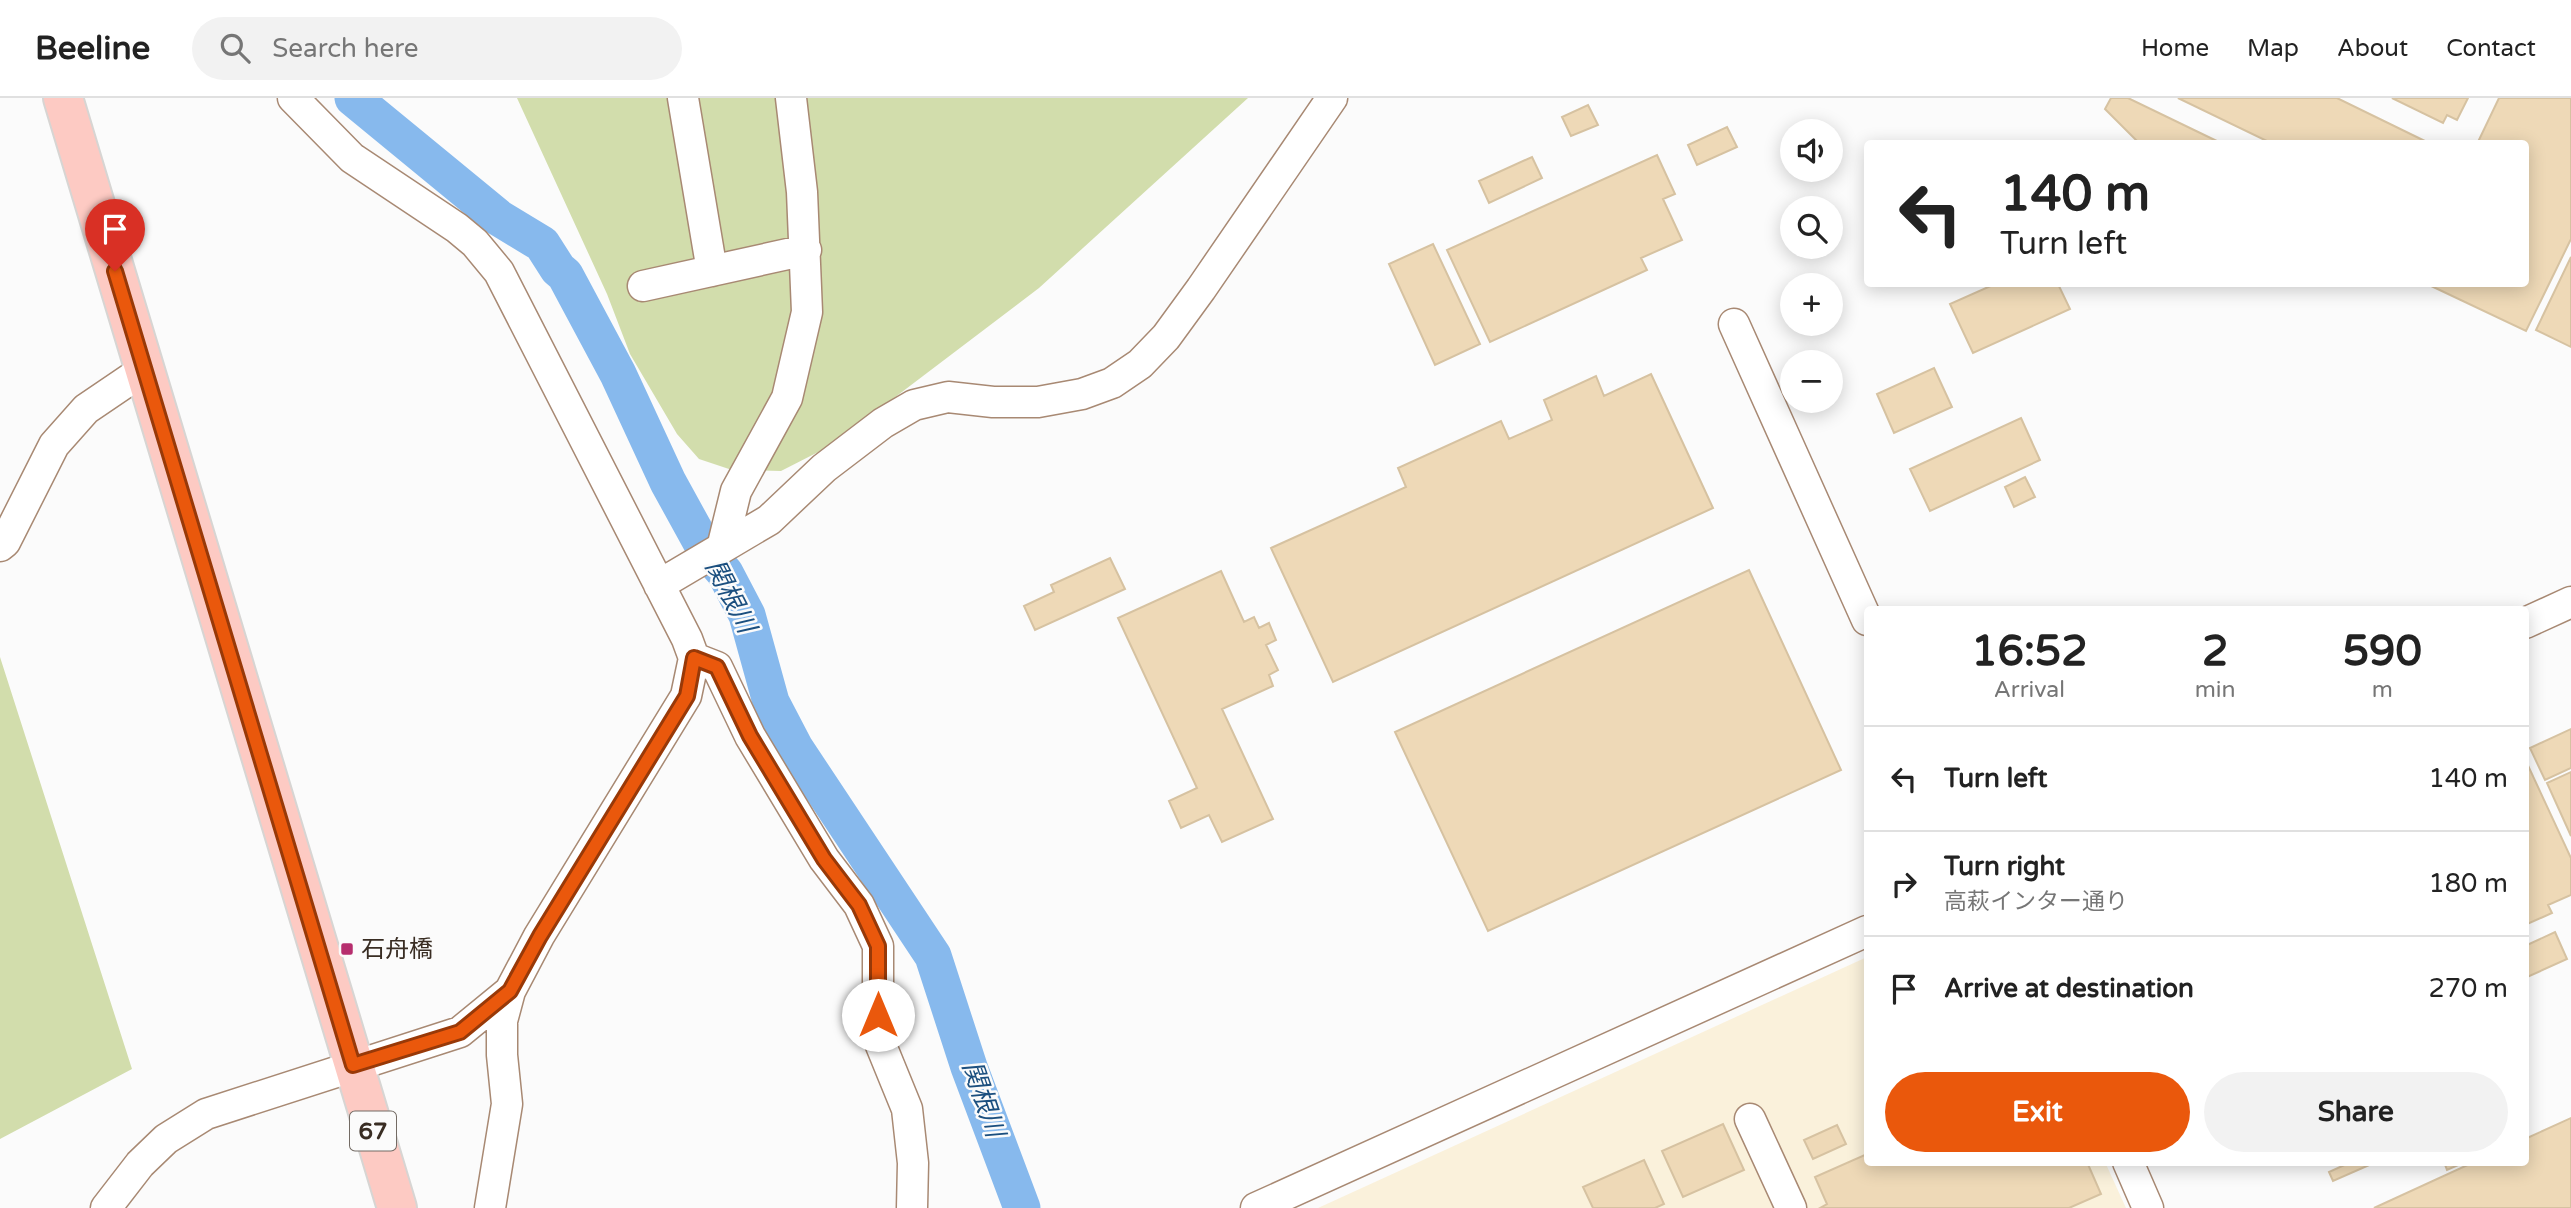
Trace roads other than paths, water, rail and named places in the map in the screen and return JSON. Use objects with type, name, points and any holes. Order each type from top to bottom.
[{"type":"main road","name":"67","points":[[63,98],[397,1208]]},
{"type":"street","points":[[293,98],[352,158],[457,228],[475,243],[499,272],[687,639],[694,658],[687,696],[540,936],[510,991],[502,1021],[507,1104],[490,1208]]},
{"type":"street","points":[[683,98],[712,271]]},
{"type":"street","points":[[722,548],[736,491],[787,398],[807,312],[806,250],[790,98]]},
{"type":"street","points":[[659,585],[769,520],[824,468],[883,423],[914,404],[948,397],[993,402],[1038,402],[1082,394],[1112,383],[1140,363],[1166,337],[1332,98]]},
{"type":"street","points":[[643,286],[806,250]]},
{"type":"street","points":[[1734,324],[1864,613]]},
{"type":"street","points":[[0,546],[5,542],[54,445],[86,409],[145,369]]},
{"type":"street","points":[[2529,621],[2571,602]]},
{"type":"street","points":[[694,658],[717,667],[750,736],[824,859],[859,905],[878,946],[878,1038],[908,1109],[913,1163],[912,1208]]},
{"type":"street","points":[[1267,1206],[1864,932]]},
{"type":"street","points":[[106,1208],[140,1164],[166,1139],[206,1114],[460,1032],[510,991]]},
{"type":"street","points":[[1750,1119],[1791,1208]]},
{"type":"street","points":[[2129,1166],[2148,1208]]},
{"type":"waterway","name":"関根川","points":[[353,98],[499,218],[542,244],[565,275],[618,374],[668,482],[706,551],[725,573],[747,615],[771,702],[795,748],[933,956],[969,1067],[1022,1208]]},
{"type":"place","name":"石舟橋","points":[[347,949]]}]
